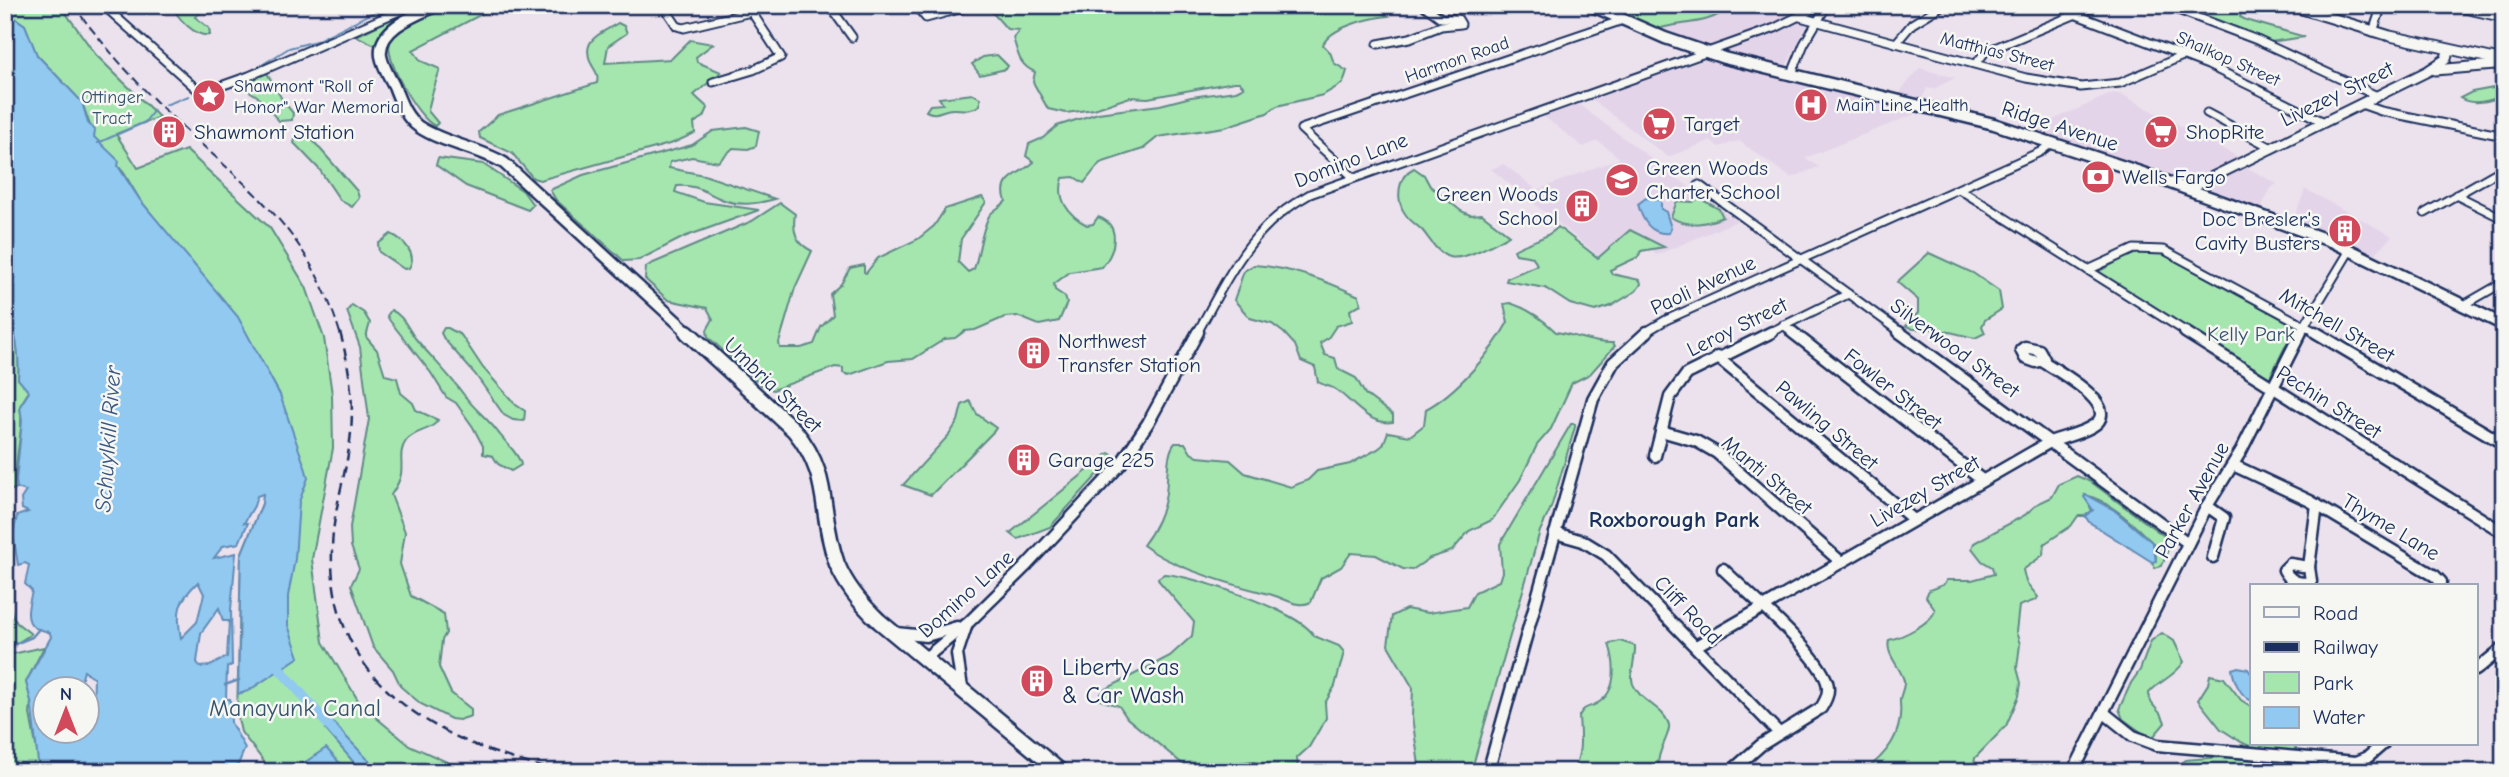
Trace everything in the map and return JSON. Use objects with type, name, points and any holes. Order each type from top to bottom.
[{"type":"main road","name":"Umbria Street","points":[[438,5],[400,25],[386,38],[381,54],[405,111],[414,123],[430,132],[485,152],[504,163],[803,440],[813,454],[824,480],[832,542],[842,575],[861,603],[893,633],[1061,772]]},
{"type":"main road","name":"Ridge Avenue","points":[[1590,5],[1706,53],[1791,76],[1969,117],[2053,142],[2188,189],[2350,250],[2504,325]]},
{"type":"street","points":[[103,5],[201,93],[249,76],[413,5]]},
{"type":"street","points":[[663,5],[677,26],[684,28],[749,9],[781,57],[753,70],[713,82]]},
{"type":"street","points":[[829,5],[852,37]]},
{"type":"street","points":[[915,5],[926,18],[974,5]]},
{"type":"street","points":[[1378,44],[1398,42],[1430,32],[1441,22],[1423,5]]},
{"type":"street","name":"Domino Lane","points":[[924,659],[969,622],[1075,516],[1120,464],[1148,423],[1236,263],[1256,234],[1292,204],[1353,177],[1706,53],[1800,17],[1821,5]]},
{"type":"street","points":[[1791,76],[1804,44],[1827,5]]},
{"type":"street","points":[[1896,43],[1912,24],[1943,5]]},
{"type":"street","points":[[1976,64],[1985,52],[2098,5]]},
{"type":"street","points":[[2165,5],[2257,40],[2377,96]]},
{"type":"street","points":[[2289,5],[2373,32],[2504,63]]},
{"type":"street","points":[[2373,32],[2382,5]]},
{"type":"street","points":[[2447,5],[2504,18]]},
{"type":"street","name":"Shalkop Street","points":[[2077,15],[2185,55],[2324,122]]},
{"type":"street","name":"Matthias Street","points":[[1800,17],[2035,80],[2098,87],[2120,83],[2185,55]]},
{"type":"street","name":"Harmon Road","points":[[1353,177],[1301,129],[1623,20]]},
{"type":"street","name":"Livezey Street","points":[[2188,189],[2428,71],[2446,59],[2448,50]]},
{"type":"street","name":"Livezey Street","points":[[2428,71],[2504,63]]},
{"type":"street","points":[[2361,104],[2381,111],[2504,136]]},
{"type":"street","points":[[2207,113],[2272,148]]},
{"type":"street","name":"Paoli Avenue","points":[[1488,772],[1593,399],[1603,376],[1620,354],[1636,339],[1665,320],[2040,152],[2053,142]]},
{"type":"street","points":[[2425,213],[2504,168]]},
{"type":"street","name":"Silverwood Street","points":[[1699,185],[2188,543]]},
{"type":"street","name":"Pechin Street","points":[[1959,189],[2504,533]]},
{"type":"street","points":[[2456,195],[2504,219]]},
{"type":"street","name":"Mitchell Street","points":[[2088,270],[2131,248],[2148,246],[2169,253],[2304,325],[2504,444]]},
{"type":"street","name":"Parker Avenue","points":[[2073,772],[2207,506],[2233,466],[2304,325],[2350,250]]},
{"type":"street","points":[[2464,306],[2504,282]]},
{"type":"street","name":"Leroy Street","points":[[1655,456],[1670,397],[1676,384],[1693,369],[1848,294]]},
{"type":"street","name":"Fowler Street","points":[[1783,325],[1982,480]]},
{"type":"street","name":"Pawling Street","points":[[1717,357],[1914,520]]},
{"type":"street","name":"Livezey Street","points":[[1696,646],[2050,442],[2092,428],[2098,422],[2101,411],[2088,392],[2042,361]]},
{"type":"street","name":"Manti Street","points":[[1661,431],[1696,441],[1717,453],[1841,562]]},
{"type":"street","name":"Thyme Lane","points":[[2233,466],[2317,505],[2435,576],[2441,584]]},
{"type":"street","points":[[2309,567],[2317,505]]},
{"type":"street","points":[[2207,506],[2224,518],[2213,557]]},
{"type":"street","name":"Cliff Road","points":[[1555,533],[1583,541],[1606,555],[1779,733]]},
{"type":"street","points":[[1723,569],[1817,661],[1828,685],[1827,698],[1821,708],[1755,749],[1736,767]]},
{"type":"street","points":[[893,633],[933,635],[969,622]]},
{"type":"street","points":[[963,691],[957,660],[960,642],[969,622]]},
{"type":"street","points":[[2478,668],[2504,647]]},
{"type":"street","points":[[2103,712],[2138,739],[2169,747],[2348,762],[2363,760],[2377,746]]},
{"type":"shaded area","points":[[1597,5],[1812,5],[1775,24],[1707,48],[1685,43]]},
{"type":"shaded area","points":[[1800,21],[1807,25],[1785,68],[1722,52]]},
{"type":"shaded area","points":[[1707,59],[1772,78],[1918,109],[1913,115],[1805,158],[1819,167],[1791,178],[1739,141],[1719,147],[1710,141],[1668,157],[1590,98]]},
{"type":"shaded area","points":[[1920,68],[1955,78],[1933,89],[1927,88],[1920,103],[1898,98],[1902,89]]},
{"type":"shaded area","points":[[2113,93],[2123,95],[2240,158],[2187,184],[2037,133],[2044,124]]},
{"type":"shaded area","name":"Green Woods Charter School","points":[[1577,103],[1737,221],[1657,255],[1648,249],[1610,265],[1491,169],[1504,164],[1537,190],[1620,158],[1598,141],[1583,147],[1542,115]]},
{"type":"shaded area","points":[[2246,167],[2277,184],[2271,188],[2259,212],[2202,189]]},
{"type":"shaded area","points":[[2305,189],[2392,236],[2372,257],[2292,224]]},
{"type":"green space","name":"Manayunk Canal","points":[[5,5],[60,5],[96,55],[159,117],[116,134],[138,168],[186,150],[270,228],[306,287],[324,338],[332,394],[333,448],[312,559],[323,642],[361,705],[409,745],[469,772],[306,772],[301,766],[292,772],[272,772],[241,732],[237,714],[241,555],[262,504],[280,395],[259,357],[214,291],[140,200],[124,173],[94,137],[82,102],[37,55],[25,25],[5,11]]},
{"type":"green space","points":[[172,5],[210,5],[195,17],[209,28],[210,35],[199,33],[188,26]]},
{"type":"green space","points":[[420,5],[428,5],[380,37],[375,45],[356,36]]},
{"type":"green space","points":[[446,5],[535,5],[522,10],[495,7],[413,50],[421,61],[440,69],[428,111],[438,123],[435,126],[419,111],[402,86],[389,48],[391,40],[402,28]]},
{"type":"green space","points":[[1004,5],[1366,5],[1388,16],[1351,24],[1327,39],[1323,45],[1330,52],[1334,63],[1347,71],[1343,83],[1323,95],[1277,106],[1267,113],[1225,127],[1158,137],[1143,149],[1100,163],[1084,183],[1074,177],[1063,178],[1061,193],[1070,212],[1087,225],[1093,224],[1098,217],[1106,221],[1111,226],[1114,239],[1107,261],[1102,267],[1070,272],[1054,284],[1055,290],[1065,297],[1067,303],[1059,321],[1039,325],[1017,316],[1005,317],[975,330],[965,331],[955,338],[945,339],[913,359],[888,361],[849,375],[843,373],[843,368],[835,367],[773,390],[761,385],[708,337],[707,330],[713,319],[707,308],[668,300],[645,279],[646,267],[651,264],[752,221],[780,203],[795,214],[796,236],[812,251],[795,288],[779,343],[780,348],[801,348],[814,344],[821,327],[833,315],[830,294],[841,284],[850,268],[864,265],[866,273],[878,258],[918,239],[934,226],[945,209],[982,197],[986,202],[961,239],[958,262],[968,272],[974,269],[989,216],[1006,201],[1004,193],[1007,182],[1034,162],[1026,156],[1029,144],[1043,138],[1057,126],[1098,113],[1160,105],[1191,97],[1236,91],[1244,87],[1239,82],[1234,82],[1148,98],[1130,97],[1094,109],[1066,113],[1048,109],[1033,82],[1035,72],[1025,66],[1018,53],[1013,38],[1019,30],[1007,29],[992,12],[994,8]]},
{"type":"green space","points":[[1603,5],[1716,5],[1722,9],[1727,8],[1704,20],[1658,29]]},
{"type":"green space","points":[[2188,5],[2220,5],[2242,12],[2240,17],[2246,20],[2305,37],[2270,42],[2191,11]]},
{"type":"green space","points":[[618,23],[624,26],[627,33],[608,46],[605,63],[671,59],[690,40],[713,44],[696,57],[697,62],[721,72],[694,95],[708,108],[704,117],[694,123],[695,133],[673,143],[540,180],[533,178],[512,153],[480,138],[479,132],[498,115],[597,83],[597,75],[588,55],[590,42]]},
{"type":"green space","points":[[997,55],[1008,66],[1006,69],[980,75],[972,64],[983,57]]},
{"type":"green space","points":[[267,73],[293,113],[292,120],[279,121],[257,96],[241,86],[246,81]]},
{"type":"green space","points":[[2504,86],[2504,95],[2482,102],[2460,98],[2472,92]]},
{"type":"green space","points":[[973,94],[980,98],[980,105],[973,109],[949,109],[936,113],[926,111],[930,105],[943,104],[939,98]]},
{"type":"green space","points":[[746,127],[759,131],[756,146],[748,149],[733,148],[718,162],[692,157],[670,162],[669,168],[704,175],[775,199],[740,204],[694,187],[677,186],[675,192],[704,202],[759,210],[684,237],[639,260],[624,261],[556,200],[550,190],[583,175],[692,145],[713,131]]},
{"type":"green space","points":[[297,133],[308,135],[357,191],[359,198],[352,207],[340,200],[319,169],[294,143]]},
{"type":"green space","points":[[438,158],[483,164],[523,191],[533,205],[528,210],[466,186],[436,165]]},
{"type":"green space","points":[[1414,168],[1424,175],[1430,186],[1461,211],[1470,215],[1482,214],[1509,235],[1463,256],[1455,258],[1441,253],[1408,217],[1400,203],[1401,183]]},
{"type":"green space","points":[[1699,198],[1719,209],[1723,217],[1697,224],[1683,223],[1671,217],[1677,201],[1693,202]]},
{"type":"green space","points":[[1558,227],[1598,258],[1630,230],[1664,247],[1641,251],[1638,257],[1610,270],[1612,274],[1640,280],[1641,284],[1636,291],[1611,306],[1595,311],[1570,304],[1545,288],[1506,281],[1507,278],[1537,265],[1533,257],[1516,254],[1514,250]]},
{"type":"green space","points":[[391,234],[401,240],[411,253],[409,268],[404,269],[379,252],[378,244]]},
{"type":"green space","name":"Kelly Park","points":[[2142,249],[2166,254],[2294,322],[2296,325],[2270,377],[2264,377],[2097,272]]},
{"type":"green space","points":[[1929,253],[1973,273],[1999,291],[2002,309],[1985,320],[1982,326],[1985,333],[1975,338],[1937,329],[1913,329],[1906,326],[1918,313],[1918,300],[1897,282]]},
{"type":"green space","points":[[1254,265],[1308,276],[1359,296],[1361,304],[1350,310],[1352,321],[1336,326],[1328,338],[1320,343],[1325,355],[1335,358],[1338,369],[1356,378],[1365,394],[1393,415],[1393,422],[1384,422],[1368,416],[1335,389],[1318,382],[1315,367],[1301,361],[1295,345],[1284,333],[1272,324],[1250,318],[1234,300],[1244,271]]},
{"type":"green space","points":[[1510,303],[1535,315],[1556,332],[1613,343],[1615,346],[1590,374],[1572,383],[1551,429],[1537,445],[1520,480],[1492,520],[1469,531],[1452,551],[1430,558],[1412,570],[1403,569],[1376,555],[1351,553],[1341,567],[1321,578],[1311,602],[1300,604],[1203,575],[1170,561],[1143,545],[1155,527],[1163,507],[1169,460],[1175,443],[1185,443],[1191,453],[1198,457],[1230,460],[1245,473],[1291,487],[1308,480],[1317,471],[1350,464],[1383,445],[1388,432],[1410,436],[1424,425],[1426,409],[1461,382],[1493,346],[1508,322],[1504,304]]},
{"type":"green space","points":[[352,305],[364,313],[370,323],[366,337],[377,350],[385,375],[397,378],[401,393],[413,403],[416,410],[438,420],[406,441],[401,453],[400,477],[391,495],[405,532],[400,564],[411,596],[444,614],[446,633],[442,640],[439,667],[451,693],[471,709],[471,716],[459,720],[451,719],[421,704],[401,687],[393,670],[373,647],[351,585],[359,569],[351,546],[350,527],[369,419],[360,347],[347,311]]},
{"type":"green space","points":[[391,310],[402,318],[415,338],[515,452],[521,465],[511,471],[498,464],[493,456],[483,454],[483,446],[473,427],[456,403],[446,397],[431,373],[390,321],[387,316]]},
{"type":"green space","points":[[5,311],[17,344],[18,379],[29,391],[20,406],[17,488],[5,493]]},
{"type":"green space","points":[[444,328],[461,335],[483,368],[516,405],[525,411],[524,421],[513,420],[504,415],[475,374],[444,339],[441,333]]},
{"type":"green space","points":[[970,401],[977,414],[996,428],[994,431],[931,495],[903,485],[949,435],[958,421],[962,405]]},
{"type":"green space","points":[[1571,424],[1575,424],[1575,427],[1551,508],[1540,531],[1471,772],[1420,772],[1412,717],[1413,688],[1388,645],[1392,616],[1406,609],[1428,613],[1467,607],[1475,592],[1499,581],[1502,572],[1500,544]]},
{"type":"green space","points":[[1109,453],[1114,456],[1050,527],[1018,539],[1010,533]]},
{"type":"green space","points":[[2077,476],[2091,482],[2171,541],[2162,566],[2155,568],[2152,562],[2156,559],[2155,545],[2140,530],[2104,502],[2085,495],[2092,511],[2085,516],[2078,516],[2071,526],[2044,544],[2043,555],[2023,570],[2026,582],[2038,597],[2019,606],[2016,632],[2020,644],[2017,668],[2021,683],[2019,696],[2006,726],[1975,758],[1973,772],[1863,772],[1886,751],[1899,725],[1904,681],[1889,651],[1889,640],[1916,629],[1933,615],[1935,610],[1926,597],[1929,590],[1943,585],[1947,580],[1972,580],[1994,574],[1992,567],[1982,561],[1972,548],[1974,543],[2025,515],[2037,504],[2052,497],[2059,484]]},
{"type":"green space","points":[[5,552],[13,579],[10,606],[12,615],[17,623],[31,634],[13,646],[8,655],[44,647],[26,682],[31,701],[32,746],[36,746],[41,772],[5,772]]},
{"type":"green space","points":[[1164,574],[1221,588],[1269,606],[1305,626],[1314,636],[1339,646],[1344,652],[1335,686],[1325,703],[1326,718],[1309,747],[1297,758],[1298,772],[1279,772],[1252,761],[1233,764],[1215,772],[1191,771],[1127,718],[1119,706],[1097,699],[1104,690],[1170,656],[1192,636],[1194,622],[1159,581],[1158,578]]},
{"type":"green space","points":[[2162,633],[2174,641],[2184,662],[2149,693],[2149,698],[2165,723],[2153,737],[2148,737],[2123,719],[2119,709],[2140,670],[2151,641]]},
{"type":"green space","points":[[1620,641],[1635,646],[1632,675],[1636,690],[1662,714],[1669,725],[1660,752],[1659,772],[1572,772],[1579,751],[1579,716],[1584,709],[1596,704],[1609,692],[1614,668],[1609,644]]},
{"type":"green space","points":[[2210,675],[2224,678],[2241,700],[2250,706],[2250,746],[2296,746],[2295,751],[2251,747],[2221,729],[2198,700]]},
{"type":"green space","points":[[2222,757],[2319,766],[2329,772],[2177,772],[2185,760]]},
{"type":"water","name":"Schuylkill River","points":[[5,11],[25,25],[37,55],[82,102],[88,123],[95,130],[94,137],[119,161],[118,166],[140,200],[238,317],[280,395],[306,470],[308,478],[299,502],[295,559],[288,596],[288,625],[299,657],[248,691],[238,694],[241,555],[262,504],[263,494],[257,496],[244,523],[248,523],[239,543],[223,546],[214,558],[236,553],[231,610],[232,665],[227,667],[226,699],[230,699],[231,723],[245,748],[235,772],[41,772],[36,746],[102,746],[102,676],[91,676],[84,671],[83,676],[32,676],[32,710],[26,682],[51,637],[50,633],[34,627],[29,619],[32,591],[25,584],[29,565],[18,565],[13,534],[17,516],[28,512],[22,509],[21,499],[26,491],[17,488],[16,480],[22,421],[20,406],[29,392],[18,379],[17,344],[5,311]],"holes":[[[198,582],[204,594],[197,622],[181,638],[179,613],[186,595]],[[219,608],[223,621],[229,621],[227,657],[210,666],[200,667],[197,662],[201,633]]]},
{"type":"water","points":[[1646,198],[1661,200],[1661,209],[1666,212],[1671,228],[1669,233],[1657,232],[1645,221],[1638,204]]},
{"type":"water","points":[[2087,495],[2114,510],[2153,543],[2156,561],[2152,562],[2089,522],[2085,516],[2093,510],[2084,497]]},
{"type":"water","points":[[2238,667],[2250,672],[2250,700],[2241,692],[2232,669]]},
{"type":"water","points":[[333,723],[376,768],[383,764],[393,772],[362,772],[325,729]]},
{"type":"water","points":[[326,748],[348,772],[306,772],[301,765]]},
{"type":"waterway","points":[[257,68],[289,48],[316,41],[388,5]]},
{"type":"waterway","points":[[211,85],[220,81]]},
{"type":"waterway","points":[[165,105],[189,96]]},
{"type":"waterway","points":[[98,143],[145,122],[154,110]]},
{"type":"waterway","points":[[5,648],[32,637],[39,629]]},
{"type":"waterway","points":[[273,661],[337,735]]},
{"type":"waterway","points":[[225,685],[239,680]]},
{"type":"railway","points":[[73,5],[146,91],[250,189],[293,237],[311,264],[340,333]]},
{"type":"railway","points":[[340,332],[352,407],[351,432],[333,532],[334,584],[345,629],[366,666],[394,697],[430,722],[470,743],[561,772]]},
{"type":"place","name":"Shawmont \"Roll of Honor\" War Memorial","points":[[209,96]]},
{"type":"place","name":"Main Line Health","points":[[1811,105]]},
{"type":"place","name":"Target","points":[[1659,124]]},
{"type":"place","name":"Shawmont Station","points":[[169,132]]},
{"type":"place","name":"ShopRite","points":[[2161,132]]},
{"type":"place","name":"Wells Fargo","points":[[2098,177]]},
{"type":"place","name":"Green Woods Charter School","points":[[1622,180]]},
{"type":"place","name":"Green Woods School","points":[[1582,206]]},
{"type":"place","name":"Doc Bresler's Cavity Busters","points":[[2345,231]]},
{"type":"place","name":"Northwest Transfer Station","points":[[1034,353]]},
{"type":"place","name":"Garage 225","points":[[1024,460]]},
{"type":"place","name":"Liberty Gas & Car Wash","points":[[1037,681]]},
{"type":"district","name":"Roxborough Park","points":[[1674,519]]},
{"type":"park label","name":"Ottinger Tract","points":[[112,107]]}]
